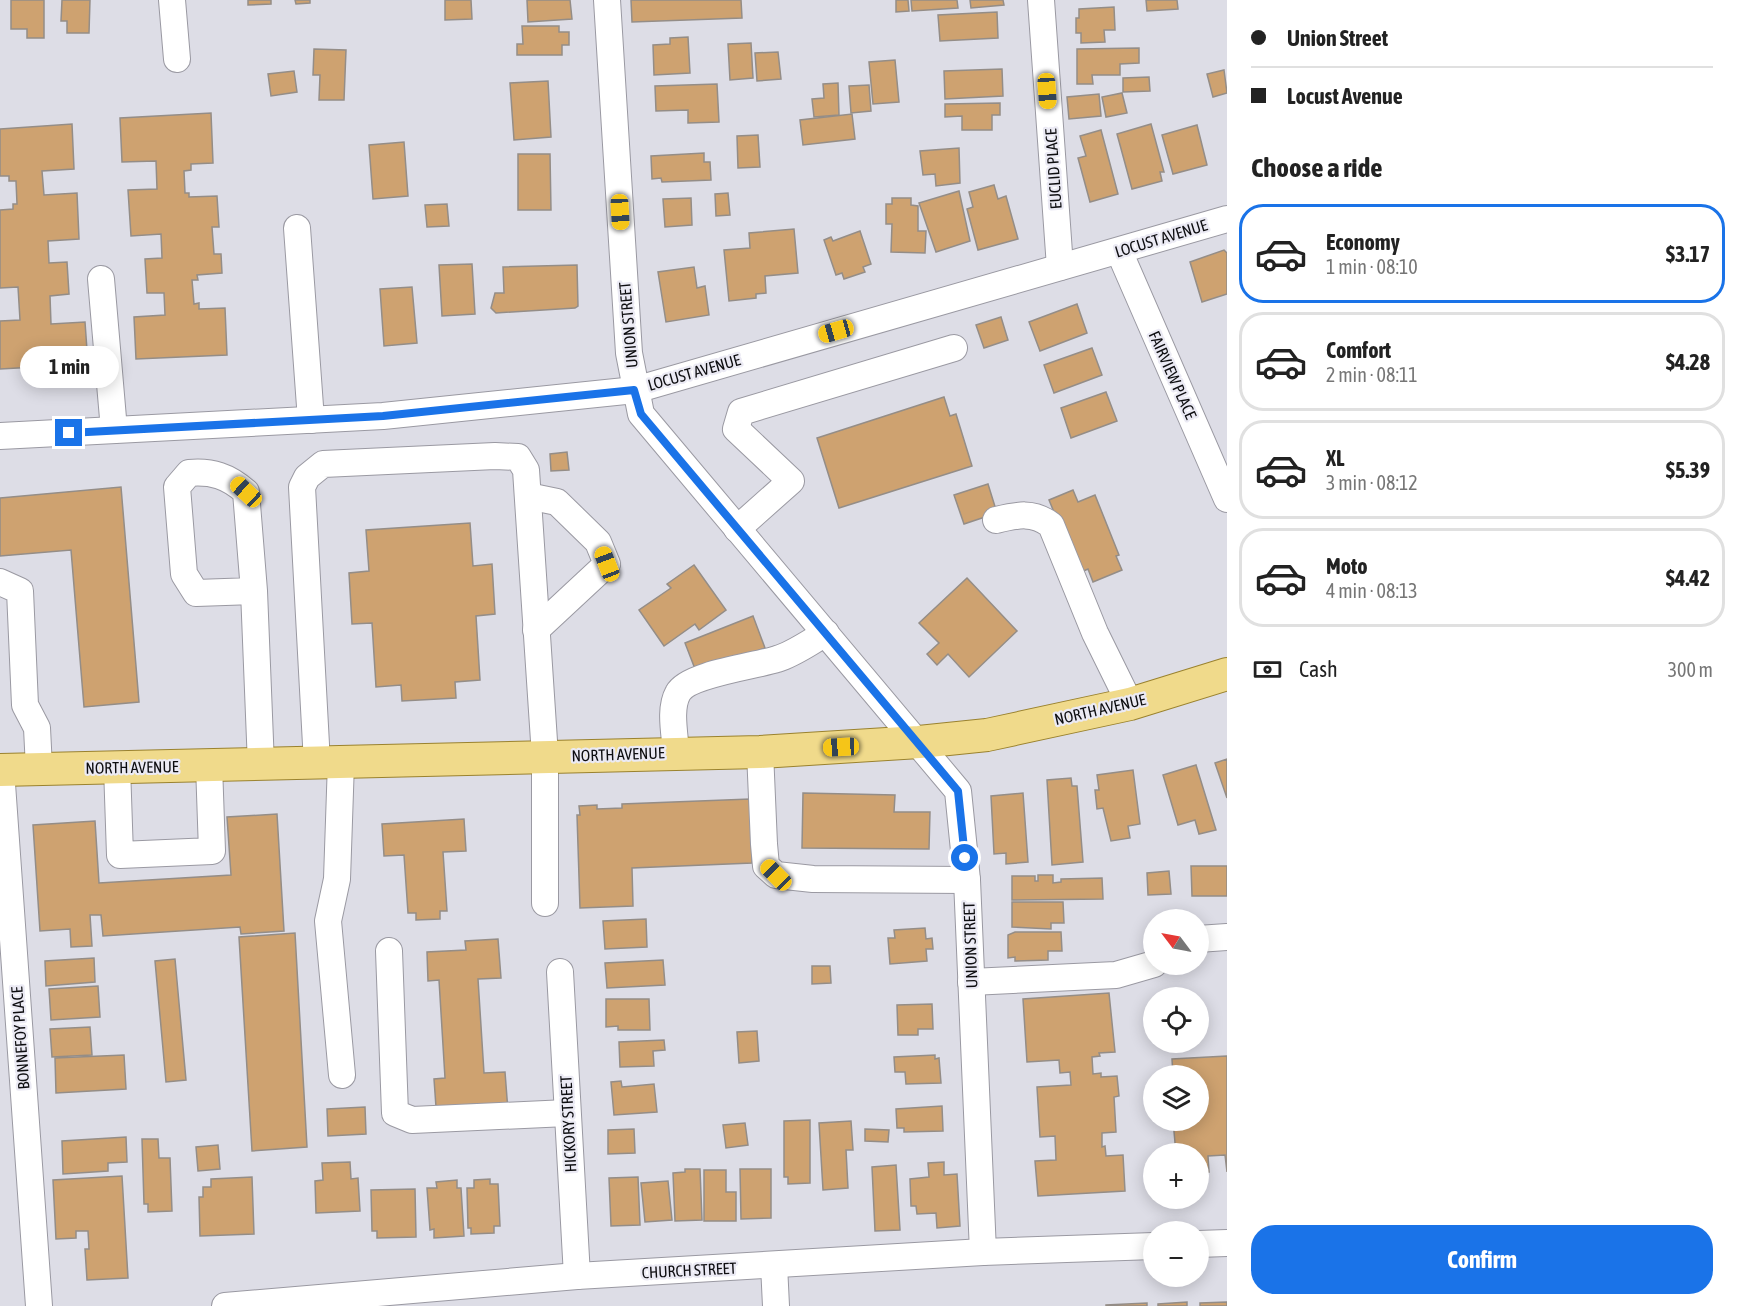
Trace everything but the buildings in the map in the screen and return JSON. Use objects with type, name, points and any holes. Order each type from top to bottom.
[{"type":"main road","name":"NORTH AVENUE","points":[[1,770],[261,765],[676,752],[760,752],[919,742],[987,735],[1131,704],[1227,674]]},
{"type":"street","points":[[172,0],[177,59]]},
{"type":"street","name":"UNION STREET","points":[[607,0],[629,353],[634,390],[641,414],[958,791],[967,880],[983,1252]]},
{"type":"street","name":"EUCLID PLACE","points":[[1041,0],[1060,267]]},
{"type":"street","name":"LOCUST AVENUE","points":[[0,436],[383,416],[634,390],[1227,219]]},
{"type":"street","points":[[297,228],[311,420]]},
{"type":"street","name":"FAIRVIEW PLACE","points":[[1119,251],[1227,499]]},
{"type":"street","points":[[101,279],[114,430]]},
{"type":"street","points":[[737,529],[791,481],[736,429],[741,412],[954,348]]},
{"type":"street","points":[[342,1075],[328,921],[337,879],[329,763],[302,487],[307,477],[322,464],[518,457],[526,470],[545,756],[545,903]]},
{"type":"street","points":[[254,591],[196,593],[184,574],[177,487],[189,473],[209,471],[234,481],[246,492],[254,591],[261,765]]},
{"type":"street","points":[[528,496],[557,502],[598,542],[607,564],[536,630]]},
{"type":"street","points":[[996,520],[1018,514],[1040,516],[1051,525],[1095,633],[1131,704]]},
{"type":"street","points":[[0,582],[20,591],[25,705],[37,728],[39,768]]},
{"type":"street","points":[[676,752],[674,708],[678,692],[684,687],[703,677],[779,659],[826,633]]},
{"type":"street","points":[[760,752],[766,866],[776,875],[813,879],[967,880]]},
{"type":"street","points":[[117,767],[120,855],[212,851],[209,765]]},
{"type":"street","name":"BONNEFOY PLACE","points":[[1,770],[39,1306]]},
{"type":"street","points":[[1209,939],[1227,938]]},
{"type":"street","points":[[389,951],[395,1113],[412,1120],[567,1113]]},
{"type":"street","points":[[971,982],[1116,975],[1143,967]]},
{"type":"street","name":"HICKORY STREET","points":[[560,972],[577,1276]]},
{"type":"street","points":[[1209,1244],[1227,1243]]},
{"type":"street","name":"CHURCH STREET","points":[[225,1306],[577,1276],[983,1252],[1143,1246]]},
{"type":"street","points":[[774,1264],[777,1306]]},
{"type":"route","points":[[69,433],[383,416],[634,390],[641,414],[958,791],[965,858]]}]
